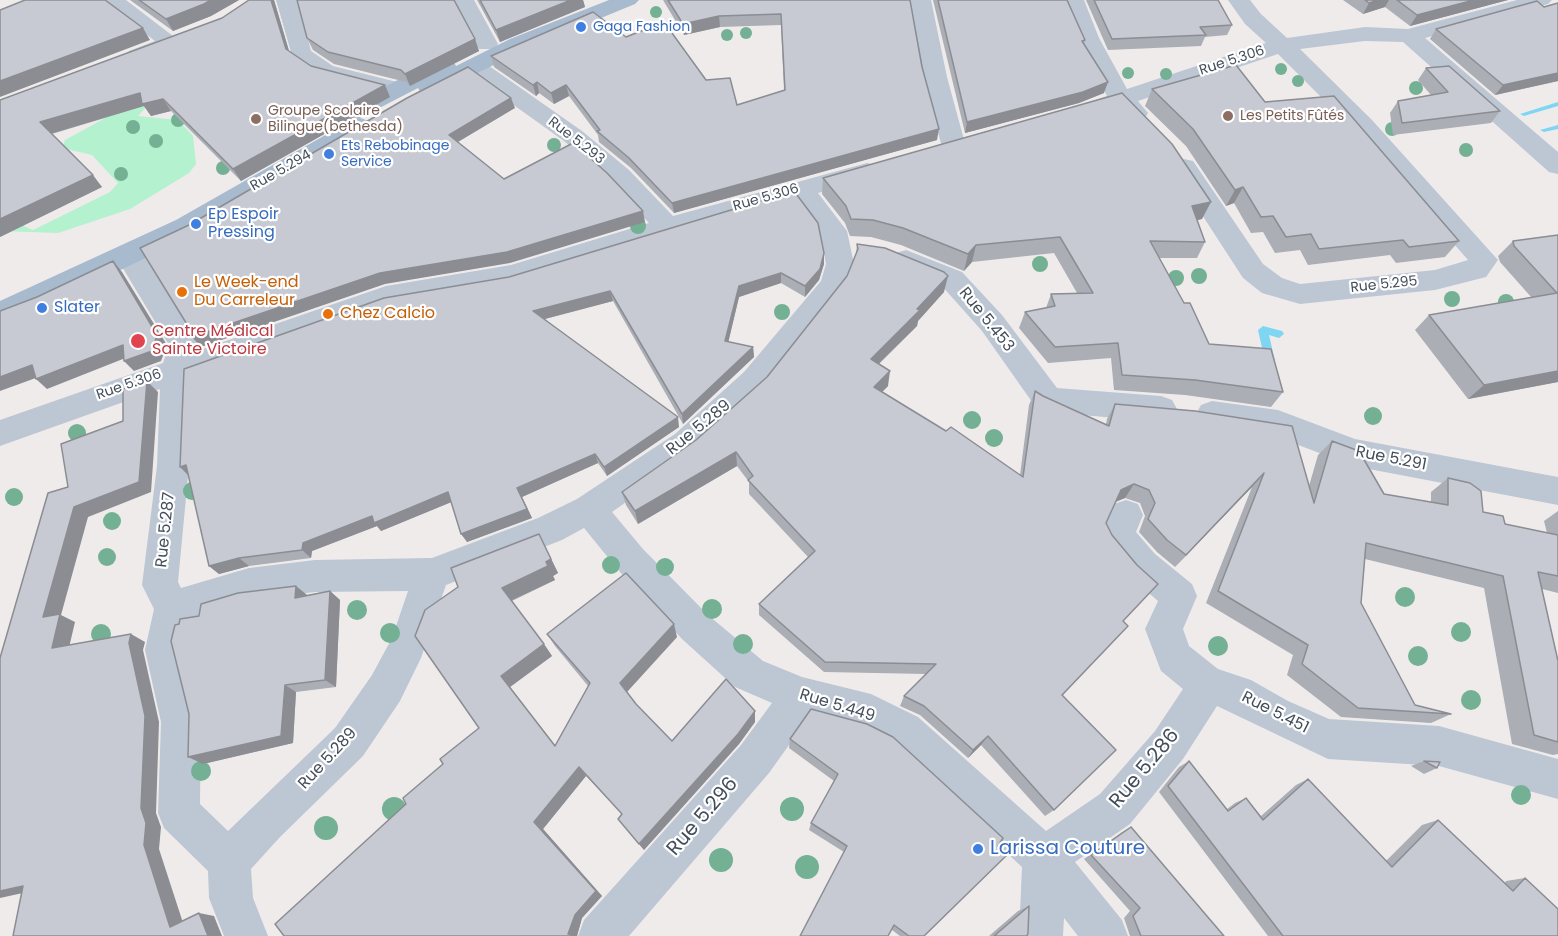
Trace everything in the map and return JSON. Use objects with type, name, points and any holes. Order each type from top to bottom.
[{"type":"main road","name":"Rue 5.294","points":[[0,294],[32,281],[177,210],[290,146],[487,44],[592,0]]},
{"type":"main road","name":"Rue 5.294","points":[[0,313],[129,255],[186,226],[402,102],[518,44],[628,0]]},
{"type":"street","points":[[112,0],[181,39],[120,62]]},
{"type":"street","points":[[287,0],[301,54],[325,71],[397,89]]},
{"type":"street","points":[[463,0],[487,44]]},
{"type":"street","points":[[920,0],[937,87],[954,147]]},
{"type":"street","name":"Rue 5.295","points":[[1073,0],[1089,38],[1120,97],[1159,137],[1253,271],[1272,285],[1300,294],[1435,280],[1476,270],[1484,260],[1363,125],[1253,19],[1239,0]]},
{"type":"street","name":"Rue 5.306","points":[[1057,118],[1088,110],[1120,97],[1282,45],[1365,34],[1408,36],[1541,0]]},
{"type":"street","points":[[1408,36],[1469,86],[1558,166]]},
{"type":"street","name":"Rue 5.293","points":[[474,66],[620,176],[668,227]]},
{"type":"street","name":"Rue 5.306","points":[[0,432],[386,296],[512,275],[800,188],[891,165]]},
{"type":"street","name":"Rue 5.289","points":[[173,607],[249,584],[315,576],[432,574],[550,529],[589,509],[686,443],[755,381],[796,334],[834,284],[840,264],[859,249],[833,231],[800,188]]},
{"type":"street","name":"Rue 5.453","points":[[859,249],[952,279],[992,323],[1048,400]]},
{"type":"street","name":"Rue 5.287","points":[[129,255],[184,345],[176,369],[173,466],[160,585],[173,607]]},
{"type":"street","name":"Rue 5.291","points":[[1048,400],[1185,410],[1278,423],[1353,452],[1558,491]]},
{"type":"street","name":"Rue 5.449","points":[[589,509],[631,560],[704,635],[749,674],[801,696],[871,714],[904,731],[1044,858],[1106,936]]},
{"type":"street","name":"Rue 5.451","points":[[1126,515],[1117,535],[1142,565],[1179,596],[1164,629],[1174,658],[1208,685],[1237,693],[1274,715],[1328,739],[1439,746],[1558,779]]},
{"type":"street","name":"Rue 5.289","points":[[229,862],[355,733],[386,688],[408,645],[432,574]]},
{"type":"street","points":[[173,607],[164,650],[180,722],[179,813],[229,862],[231,898],[246,936]]},
{"type":"street","name":"Rue 5.286","points":[[1044,858],[1115,809],[1169,745],[1208,685]]},
{"type":"street","name":"Rue 5.296","points":[[600,936],[755,759],[801,696]]},
{"type":"street","points":[[1041,936],[1044,858]]},
{"type":"green space","points":[[151,102],[138,116],[178,120],[193,136],[196,164],[189,173],[130,209],[58,233],[0,231],[0,216],[33,230],[110,192],[118,183],[92,155],[62,148],[65,140],[120,110]]},
{"type":"building","points":[[25,0],[105,0],[143,28],[0,81],[0,10]]},
{"type":"building","points":[[139,0],[211,0],[166,19]]},
{"type":"building","points":[[249,0],[271,0],[286,49],[311,66],[385,85],[233,169],[163,99],[142,104],[140,93],[40,122],[93,175],[0,219],[0,100],[222,18]]},
{"type":"building","points":[[297,0],[454,0],[475,39],[405,74],[401,70],[328,52],[307,38]]},
{"type":"building","points":[[480,0],[571,0],[496,30]]},
{"type":"building","points":[[668,0],[910,0],[922,67],[939,129],[672,203],[629,158],[597,131],[600,130],[566,85],[551,93],[537,82],[533,85],[491,56],[593,12],[626,37],[664,22],[706,80],[730,78],[737,105],[785,90],[781,14],[719,16],[683,24]]},
{"type":"building","points":[[938,0],[1067,0],[1085,40],[1082,41],[1108,82],[1083,92],[967,122]]},
{"type":"building","points":[[1094,0],[1218,0],[1232,25],[1200,27],[1206,35],[1112,39]]},
{"type":"building","points":[[1397,0],[1474,0],[1417,15]]},
{"type":"building","points":[[1537,1],[1544,7],[1558,3],[1558,73],[1503,85],[1436,29]]},
{"type":"building","points":[[1236,65],[1265,102],[1334,96],[1459,241],[1409,247],[1403,240],[1319,249],[1311,234],[1286,237],[1273,216],[1261,217],[1243,187],[1235,190],[1193,129],[1152,89]]},
{"type":"building","points":[[1449,66],[1500,111],[1402,123],[1398,101],[1448,92],[1426,68]]},
{"type":"building","points":[[468,67],[511,98],[449,135],[504,179],[573,143],[607,173],[643,211],[507,252],[380,273],[192,337],[188,326],[140,248],[189,225],[407,98]]},
{"type":"building","points":[[1122,93],[1172,144],[1211,202],[1192,206],[1205,242],[1150,241],[1184,303],[1190,303],[1209,344],[1271,349],[1283,392],[1195,380],[1122,375],[1118,343],[1055,347],[1025,312],[1055,306],[1051,294],[1093,293],[1060,237],[976,245],[968,254],[903,228],[873,220],[851,219],[846,206],[823,178]]},
{"type":"building","points":[[794,191],[818,223],[824,253],[820,269],[805,286],[781,273],[739,286],[725,341],[753,347],[682,414],[610,291],[533,311],[678,417],[604,467],[595,454],[517,488],[527,509],[461,534],[448,492],[374,523],[372,516],[303,543],[302,550],[239,558],[209,566],[186,465],[180,467],[184,369],[384,298],[509,277]]},
{"type":"building","points":[[1558,235],[1558,371],[1484,385],[1429,315],[1557,293],[1514,246],[1513,241]]},
{"type":"building","points":[[857,244],[885,248],[944,272],[948,276],[917,309],[920,310],[871,359],[890,371],[874,387],[946,431],[951,427],[1023,477],[1035,391],[1109,426],[1115,404],[1195,411],[1292,426],[1314,503],[1332,441],[1359,451],[1384,494],[1448,505],[1448,478],[1470,483],[1481,491],[1483,512],[1503,516],[1505,524],[1558,535],[1558,576],[1538,572],[1558,661],[1558,742],[1534,735],[1503,576],[1366,543],[1361,603],[1415,705],[1451,714],[1358,708],[1302,664],[1308,645],[1218,591],[1264,473],[1186,555],[1167,540],[1148,519],[1155,503],[1149,490],[1134,484],[1121,490],[1106,523],[1112,535],[1137,565],[1158,584],[1123,621],[1128,626],[1062,695],[1116,750],[1054,810],[988,736],[973,750],[924,706],[904,696],[936,664],[825,662],[759,604],[815,551],[748,480],[753,476],[736,452],[635,511],[622,492],[696,440],[767,377],[847,276],[858,249]]},
{"type":"building","points":[[113,261],[157,335],[152,351],[124,361],[123,345],[36,379],[32,365],[0,377],[0,311],[37,297]]},
{"type":"building","points":[[147,381],[139,482],[74,507],[43,617],[60,614],[52,648],[131,634],[129,643],[145,716],[141,808],[146,823],[144,845],[170,927],[199,913],[208,936],[13,936],[23,886],[0,891],[0,658],[48,493],[68,487],[61,444],[123,421],[123,389]]},
{"type":"building","points":[[539,534],[551,559],[546,562],[548,566],[502,588],[544,644],[501,676],[555,746],[590,683],[547,634],[626,573],[674,624],[620,683],[636,704],[672,741],[726,679],[755,711],[738,734],[639,844],[618,819],[622,814],[579,767],[534,822],[596,891],[575,915],[568,934],[574,936],[284,936],[275,924],[406,804],[403,798],[443,764],[440,759],[479,728],[415,636],[425,610],[458,587],[451,568]]},
{"type":"building","points":[[296,586],[295,598],[330,591],[325,680],[285,685],[281,736],[188,757],[189,714],[171,641],[175,625],[179,624],[180,619],[199,616],[201,604],[238,593]]},
{"type":"building","points":[[811,709],[867,724],[893,737],[1003,838],[998,846],[1008,854],[924,936],[909,936],[894,925],[888,936],[800,936],[847,846],[811,823],[838,774],[790,739]]},
{"type":"building","points":[[1189,761],[1228,811],[1246,798],[1263,820],[1308,779],[1392,867],[1438,820],[1513,891],[1525,878],[1558,909],[1558,936],[1283,936],[1168,786]]},
{"type":"building","points":[[1424,761],[1440,762],[1437,768]]},
{"type":"building","points":[[1131,827],[1224,936],[1141,936],[1133,916],[1140,908],[1091,855]]},
{"type":"building","points":[[1029,906],[1027,936],[994,936]]},
{"type":"waterway","points":[[1524,114],[1558,104]]},
{"type":"waterway","points":[[1544,130],[1558,127]]},
{"type":"waterway","points":[[1270,361],[1263,330],[1279,334]]},
{"type":"place","name":"Gaga Fashion","points":[[581,27]]},
{"type":"place","name":"Les Petits Fûtés","points":[[1228,116]]},
{"type":"place","name":"Groupe Scolaire Bilingue(bethesda)","points":[[256,119]]},
{"type":"place","name":"Ets Rebobinage Service","points":[[329,154]]},
{"type":"place","name":"Ep Espoir Pressing","points":[[196,224]]},
{"type":"place","name":"Le Week-end Du Carreleur","points":[[182,292]]},
{"type":"place","name":"Slater","points":[[42,308]]},
{"type":"place","name":"Chez Calcio","points":[[328,314]]},
{"type":"place","name":"Centre Médical Sainte Victoire","points":[[138,341]]},
{"type":"place","name":"Larissa Couture","points":[[978,849]]}]
